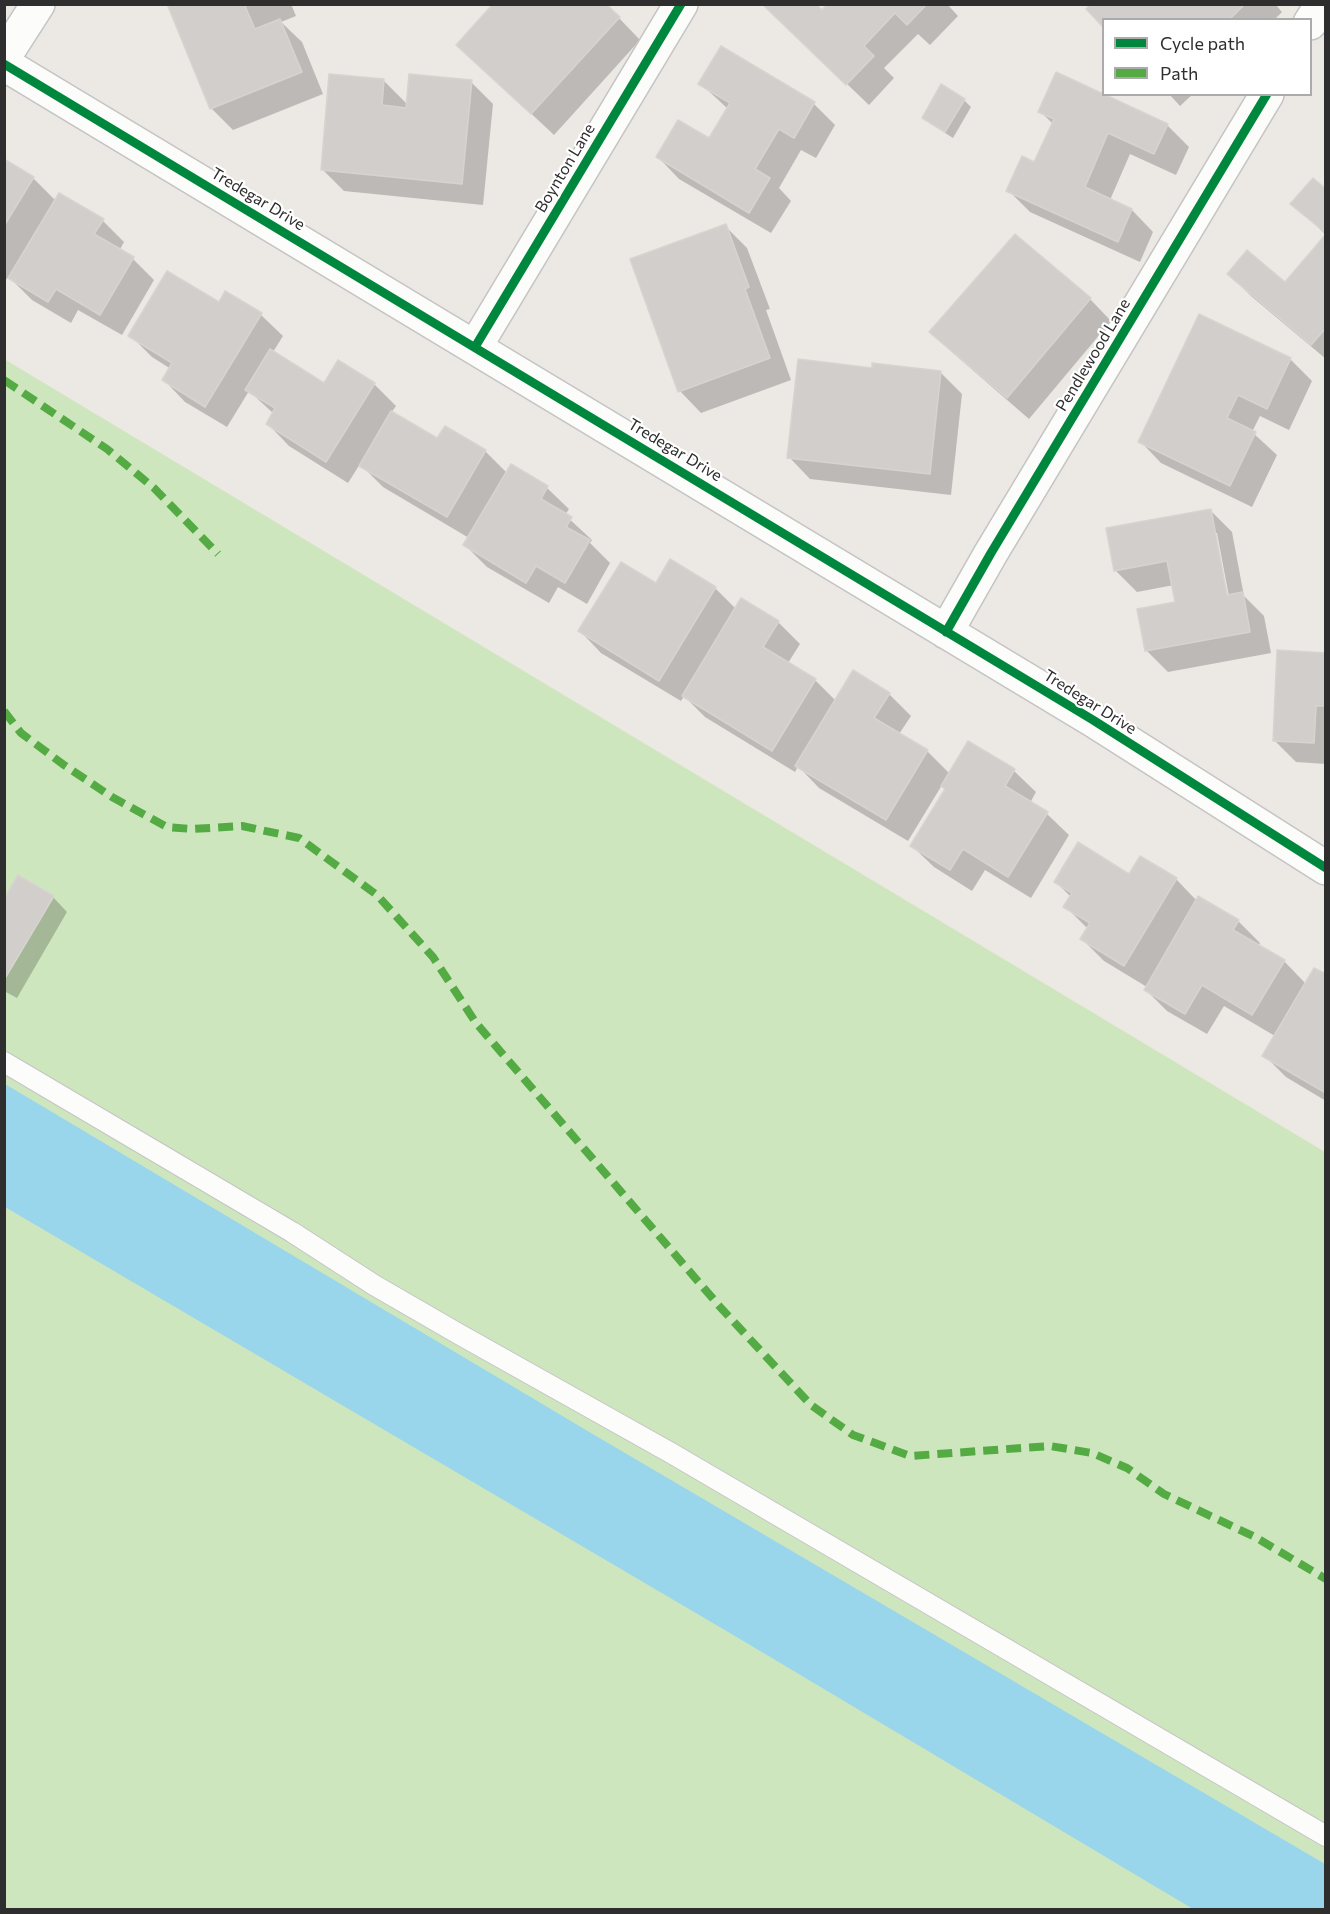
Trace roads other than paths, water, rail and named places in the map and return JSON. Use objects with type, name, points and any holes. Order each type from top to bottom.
[{"type":"street","points":[[4,57],[38,4]]},
{"type":"street","name":"Boynton Lane","points":[[475,347],[681,4]]},
{"type":"street","points":[[1312,21],[1322,4]]},
{"type":"street","name":"Tredegar Drive","points":[[4,64],[1093,720],[1326,868]]},
{"type":"street","name":"Pendlewood Lane","points":[[946,632],[1267,96]]},
{"type":"lane","points":[[4,1062],[292,1232],[374,1285],[671,1453],[1326,1836]]},
{"type":"water","points":[[5,1084],[591,1433],[1325,1864],[1325,1909],[1193,1909],[740,1639],[5,1207]]}]
